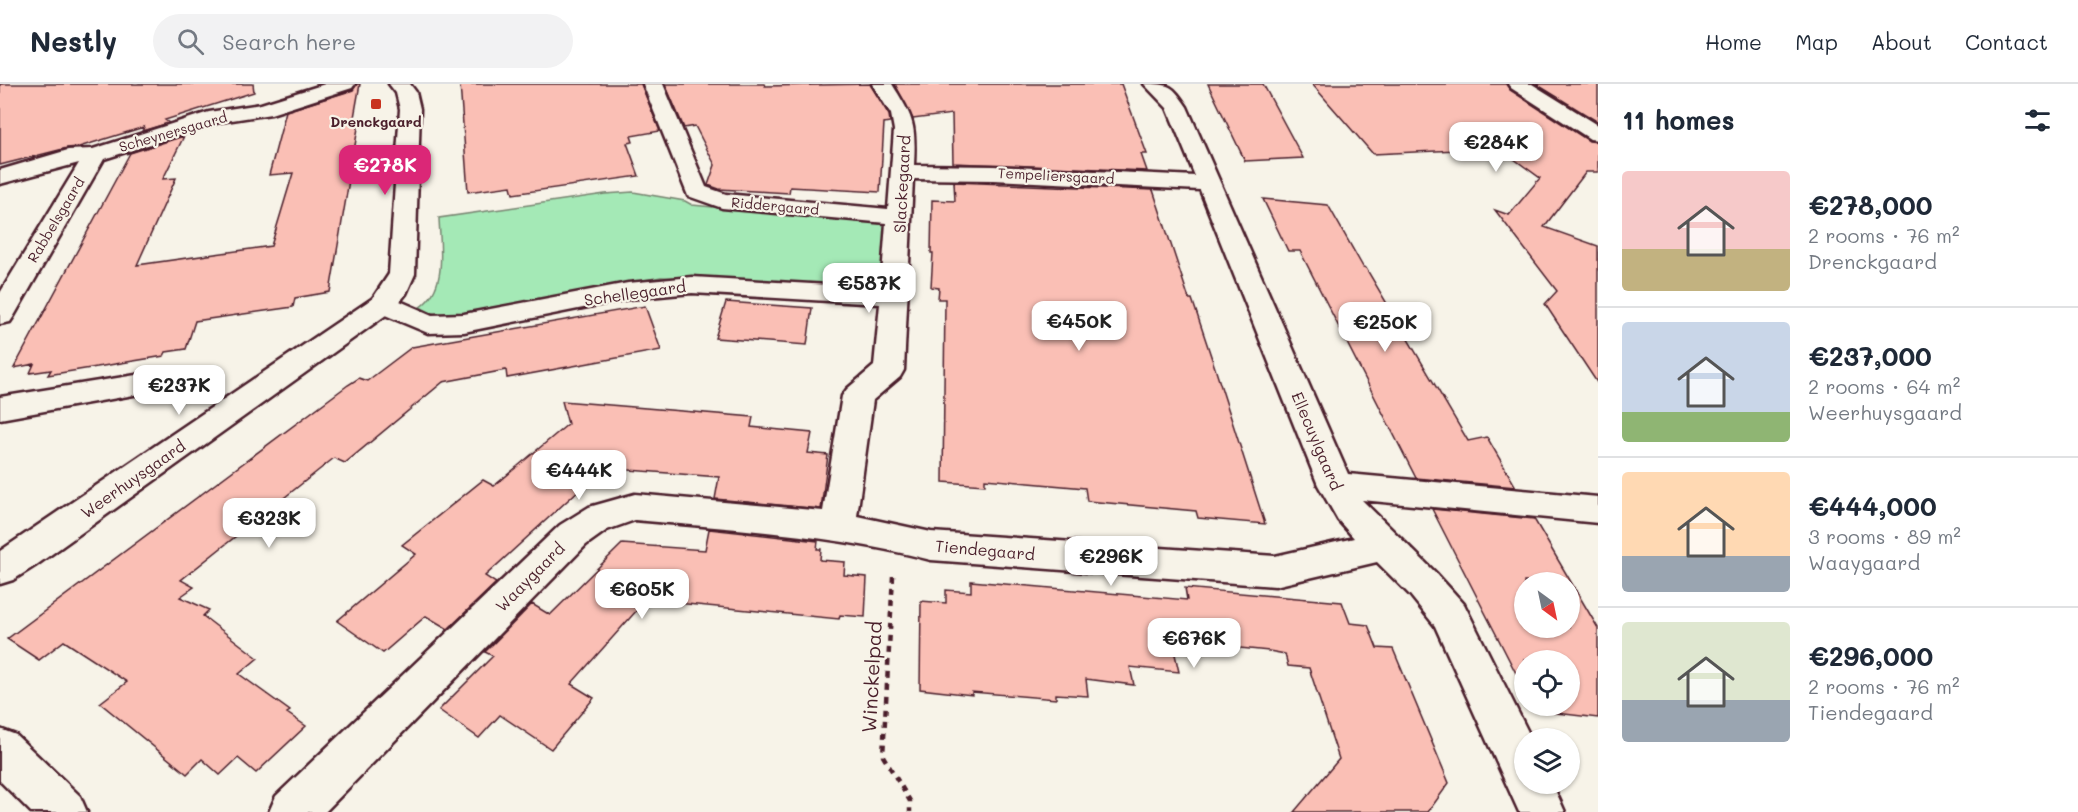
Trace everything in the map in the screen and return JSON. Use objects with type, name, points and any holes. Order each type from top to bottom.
[{"type":"street","name":"Scheynersgaard","points":[[0,177],[68,157],[95,155],[216,116],[264,110],[345,84]]},
{"type":"street","points":[[384,304],[402,274],[410,110],[409,99],[402,84]]},
{"type":"street","name":"Riddergaard","points":[[653,84],[696,191],[722,201],[901,217]]},
{"type":"street","name":"Slackegaard","points":[[838,525],[858,396],[888,370],[901,217],[904,123],[901,114],[882,84]]},
{"type":"street","name":"Ellecuylgaard","points":[[1154,84],[1167,94],[1177,107],[1335,485],[1350,511],[1424,584],[1450,616],[1514,750]]},
{"type":"street","points":[[1518,84],[1598,134]]},
{"type":"street","name":"Rabbelsgaard","points":[[0,316],[95,155]]},
{"type":"street","name":"Tempeliersgaard","points":[[902,172],[993,173],[1210,184]]},
{"type":"street","name":"Schellegaard","points":[[384,304],[428,324],[464,323],[628,291],[692,285],[893,297]]},
{"type":"street","name":"Weerhuysgaard","points":[[0,569],[384,304]]},
{"type":"street","points":[[0,408],[173,379]]},
{"type":"street","points":[[1335,485],[1598,510]]},
{"type":"street","name":"Waaygaard","points":[[292,812],[573,535],[587,523],[604,514],[635,507],[838,525]]},
{"type":"street","name":"Tiendegaard","points":[[838,525],[895,536],[931,546],[1275,571],[1383,546]]},
{"type":"street","points":[[0,750],[64,812]]},
{"type":"street","points":[[1535,794],[1542,812]]},
{"type":"path","name":"Winckelpad","points":[[895,536],[882,756],[910,801],[910,812]]},
{"type":"green space","points":[[633,192],[685,201],[692,205],[889,224],[880,287],[661,277],[446,316],[431,313],[420,307],[429,299],[439,278],[441,254],[439,218]]},
{"type":"building","points":[[0,84],[253,84],[254,92],[165,120],[169,123],[142,131],[144,127],[79,147],[0,165]]},
{"type":"building","points":[[357,84],[360,84],[353,123],[359,122],[330,292],[295,298],[293,307],[195,321],[186,349],[166,352],[164,356],[48,375],[51,370],[30,373],[34,364],[14,368],[130,153],[184,136],[163,179],[176,178],[137,265],[271,246],[293,173],[269,175],[286,111],[353,90]]},
{"type":"building","points":[[460,84],[641,84],[660,131],[631,136],[633,142],[627,143],[639,176],[513,194],[511,186],[468,192]]},
{"type":"building","points":[[665,84],[764,84],[765,86],[870,84],[889,115],[890,122],[884,123],[880,192],[790,187],[789,193],[719,189],[708,185],[715,165],[695,126],[684,128]]},
{"type":"building","points":[[895,84],[1121,84],[1147,154],[1141,154],[1147,171],[953,163],[952,114],[913,119]]},
{"type":"building","points":[[1208,84],[1263,84],[1303,158],[1245,161]]},
{"type":"building","points":[[1312,84],[1506,84],[1510,90],[1589,141],[1598,142],[1598,172],[1586,172],[1544,227],[1598,246],[1598,384],[1545,304],[1557,291],[1495,210],[1509,215],[1540,178],[1499,148],[1373,154]]},
{"type":"building","points":[[1536,84],[1598,84],[1598,122]]},
{"type":"building","points":[[954,182],[1153,190],[1189,299],[1192,299],[1265,524],[1198,518],[1196,511],[1087,501],[1085,488],[985,479],[985,485],[943,482],[945,299],[938,299],[939,288],[931,287],[932,200],[955,201]]},
{"type":"building","points":[[1263,199],[1328,205],[1468,441],[1487,437],[1516,487],[1416,478],[1300,251],[1288,251]]},
{"type":"building","points":[[726,302],[812,308],[807,345],[715,338]]},
{"type":"building","points":[[645,306],[661,350],[507,378],[506,370],[443,382],[345,463],[334,458],[181,580],[194,587],[180,597],[209,610],[203,616],[258,658],[239,674],[290,711],[287,713],[306,726],[256,773],[238,758],[220,775],[202,759],[187,774],[100,703],[127,682],[64,641],[39,660],[7,639],[348,385],[359,378],[367,381],[412,347]]},
{"type":"building","points":[[562,401],[753,417],[751,427],[812,433],[808,453],[828,455],[821,509],[715,499],[719,477],[603,468],[485,576],[496,583],[448,629],[426,616],[383,653],[337,621],[416,554],[402,545],[483,480],[494,486],[568,424]]},
{"type":"building","points":[[1432,509],[1534,519],[1565,572],[1514,572],[1514,638],[1580,638],[1580,597],[1598,628],[1598,718],[1580,716],[1580,650],[1514,650],[1514,669]]},
{"type":"building","points":[[709,529],[818,541],[817,549],[821,549],[820,560],[845,562],[844,575],[867,577],[865,617],[840,615],[839,619],[646,600],[571,684],[594,698],[551,749],[500,715],[479,738],[439,710],[493,656],[485,652],[532,604],[550,615],[622,544],[705,550]]},
{"type":"building","points":[[971,581],[1187,600],[1185,588],[1342,602],[1350,623],[1368,625],[1377,648],[1393,649],[1449,783],[1428,812],[1294,812],[1339,759],[1309,668],[1288,666],[1285,654],[1269,651],[1172,641],[1179,672],[1130,667],[1134,685],[1086,679],[1088,696],[1056,694],[1056,699],[972,692],[972,695],[920,689],[921,601],[946,603],[946,590],[971,592]]},
{"type":"place","name":"Drenckgaard","points":[[376,104]]}]
